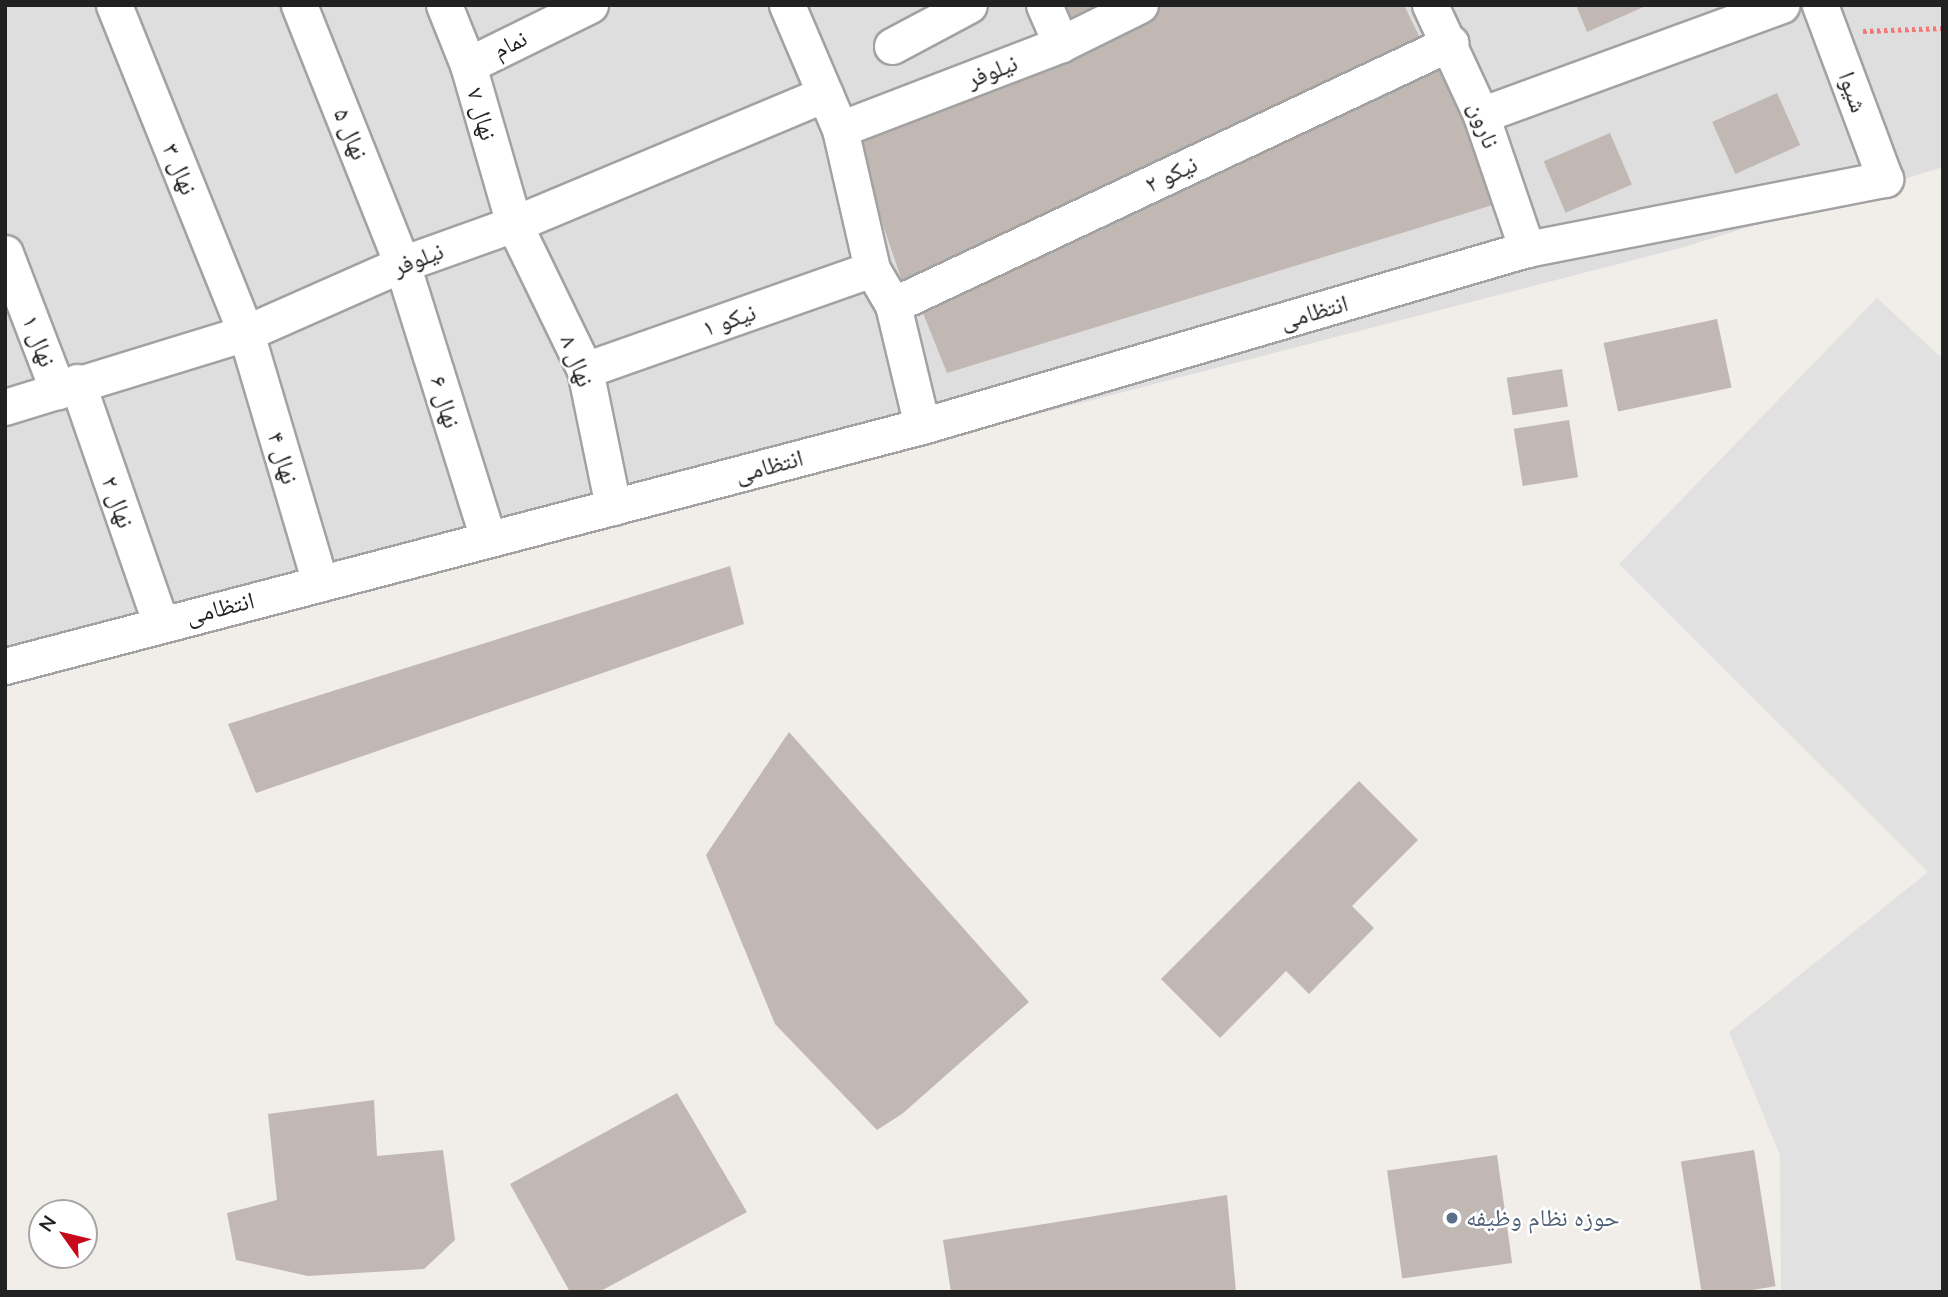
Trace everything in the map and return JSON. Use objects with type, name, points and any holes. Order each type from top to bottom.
[{"type":"street","name":"نهال ۳","points":[[114,5],[246,333]]},
{"type":"street","name":"نهال ۵","points":[[299,5],[402,264]]},
{"type":"street","name":"نهال ۷","points":[[444,5],[468,65],[514,224]]},
{"type":"street","name":"نمام","points":[[468,65],[590,5]]},
{"type":"street","points":[[787,5],[840,129],[872,269],[892,305],[922,426]]},
{"type":"street","points":[[892,46],[969,5]]},
{"type":"street","points":[[1044,5],[1061,44]]},
{"type":"street","name":"نیلوفر","points":[[840,129],[1061,44],[1140,5]]},
{"type":"street","name":"نارون","points":[[1430,5],[1450,43],[1481,115],[1527,249]]},
{"type":"street","points":[[1481,115],[1781,5]]},
{"type":"street","name":"شیوا","points":[[1825,19],[1885,179]]},
{"type":"street","name":"نیکو ۲","points":[[892,305],[1450,43]]},
{"type":"street","name":"نیلوفر","points":[[5,407],[246,333],[402,264],[514,224],[825,94]]},
{"type":"street","name":"انتظامی","points":[[5,666],[160,622],[488,540],[922,426],[1527,249],[1885,179]]},
{"type":"street","name":"نهال ۸","points":[[514,224],[585,370],[613,507]]},
{"type":"street","name":"نهال ۱","points":[[5,253],[68,386]]},
{"type":"street","name":"نهال ۶","points":[[402,264],[488,540]]},
{"type":"street","name":"نیکو ۱","points":[[585,370],[872,269]]},
{"type":"street","name":"نهال ۴","points":[[246,333],[320,583]]},
{"type":"street","name":"نهال ۲","points":[[68,386],[160,622]]},
{"type":"path","points":[[1825,19],[1943,28]]},
{"type":"shaded area","points":[[5,5],[1943,5],[1943,167],[1684,247],[5,681]]},
{"type":"shaded area","points":[[1877,298],[1943,359],[1943,1292],[1781,1292],[1780,1155],[1729,1032],[1928,872],[1619,564]]},
{"type":"building","points":[[1062,5],[1106,5],[1072,24]]},
{"type":"building","points":[[1161,5],[1404,5],[1421,40],[902,281],[855,142],[984,88]]},
{"type":"building","points":[[1576,5],[1648,5],[1587,32]]},
{"type":"building","points":[[1439,63],[1496,204],[947,373],[923,313]]},
{"type":"building","points":[[1777,93],[1800,145],[1735,174],[1712,122]]},
{"type":"building","points":[[1610,133],[1632,185],[1566,213],[1544,161]]},
{"type":"building","points":[[1717,319],[1732,387],[1618,412],[1604,343]]},
{"type":"building","points":[[1562,369],[1568,407],[1513,415],[1507,378]]},
{"type":"building","points":[[1569,420],[1578,477],[1523,486],[1514,429]]},
{"type":"building","points":[[730,566],[744,624],[256,793],[228,724]]},
{"type":"building","points":[[789,732],[1029,1002],[902,1114],[877,1130],[775,1024],[706,855]]},
{"type":"building","points":[[1359,781],[1418,840],[1352,906],[1374,928],[1309,994],[1286,971],[1220,1038],[1161,979]]},
{"type":"building","points":[[677,1093],[747,1212],[599,1292],[570,1292],[510,1184]]},
{"type":"building","points":[[374,1100],[377,1156],[443,1150],[455,1240],[424,1269],[308,1276],[236,1260],[227,1213],[277,1200],[268,1114]]},
{"type":"building","points":[[1754,1150],[1776,1286],[1740,1292],[1702,1292],[1681,1162]]},
{"type":"building","points":[[1497,1155],[1512,1263],[1402,1278],[1387,1170]]},
{"type":"building","points":[[1227,1195],[1236,1292],[951,1292],[943,1240]]},
{"type":"place","name":"حوزه نظام وظیفه","points":[[1452,1218]]}]
